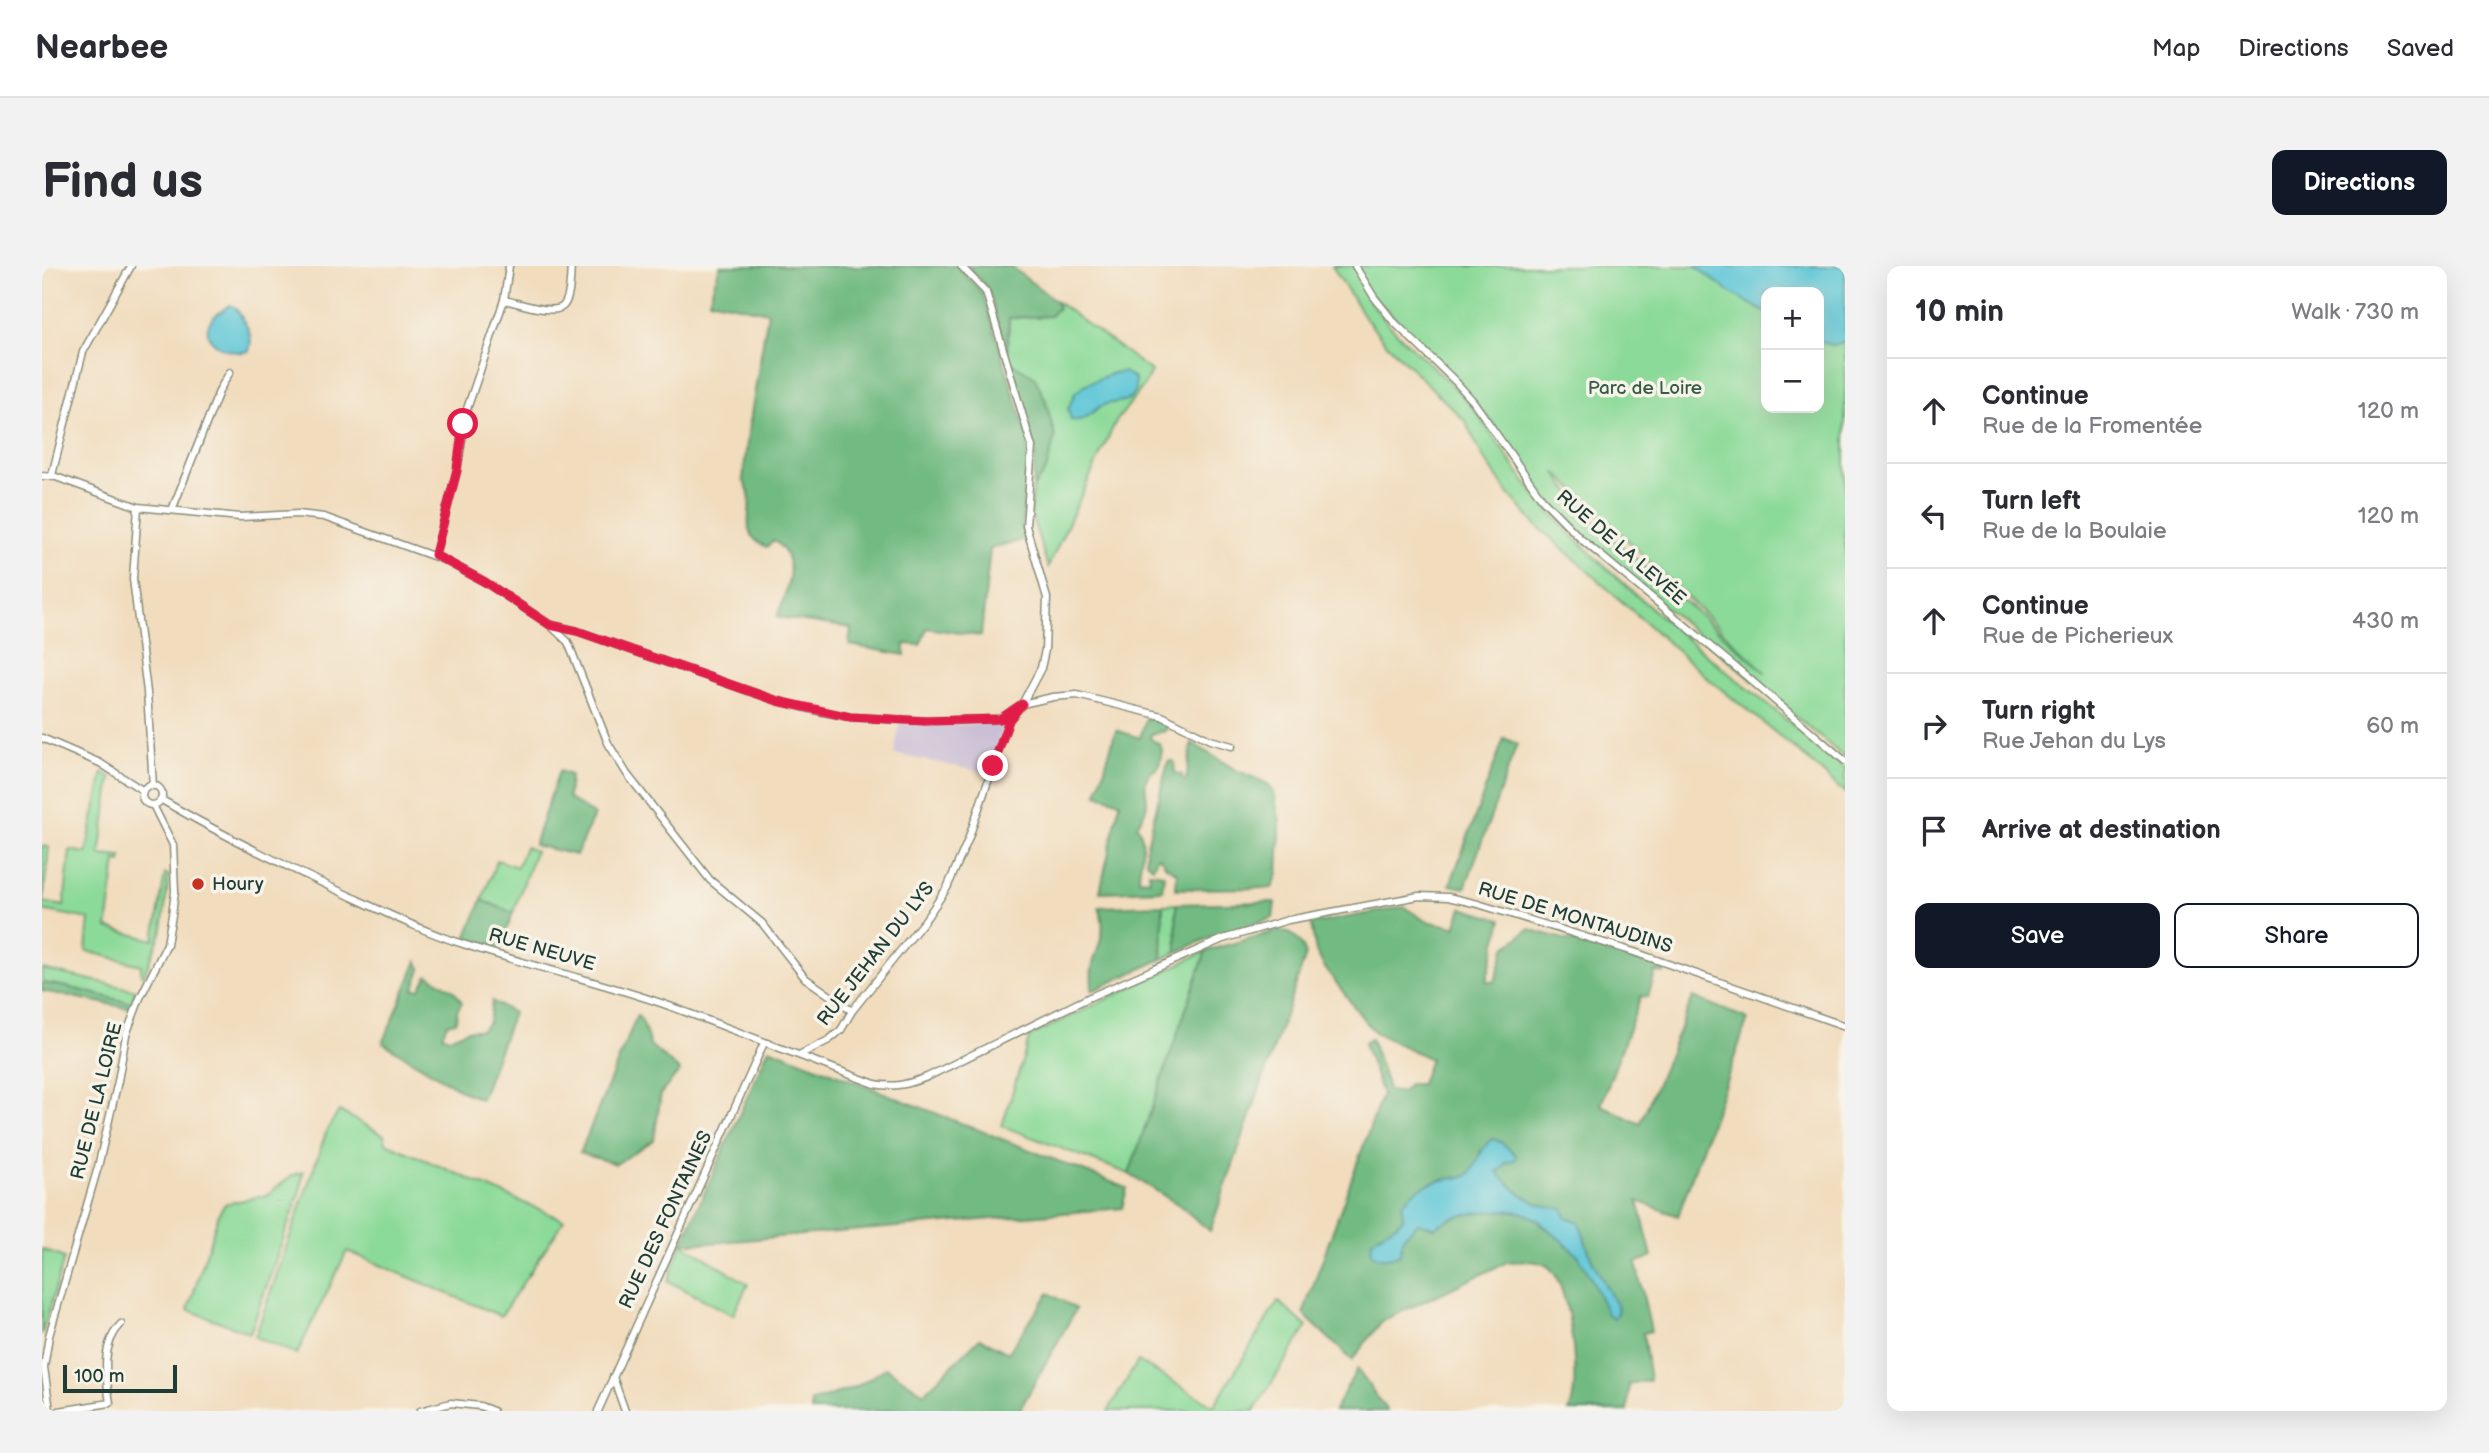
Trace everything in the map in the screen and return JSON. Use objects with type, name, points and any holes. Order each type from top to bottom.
[{"type":"street","points":[[52,475],[83,352],[131,266]]},
{"type":"street","points":[[435,555],[457,470],[467,409],[504,299],[509,266]]},
{"type":"street","points":[[504,299],[559,310],[565,305],[568,295],[571,266]]},
{"type":"street","name":"RUE JEHAN DU LYS","points":[[800,1054],[830,1040],[841,1030],[947,888],[968,840],[1009,720],[1022,704],[1043,659],[1047,598],[1026,526],[1032,447],[986,292],[961,266]]},
{"type":"street","name":"RUE DE LA LEVÉE","points":[[1354,266],[1393,321],[1473,401],[1542,499],[1581,539],[1845,761]]},
{"type":"street","points":[[172,510],[220,389],[230,372]]},
{"type":"street","points":[[42,475],[52,475],[138,507],[240,517],[298,514],[324,517],[435,555],[485,582],[550,625],[570,646],[608,743],[627,774],[710,880],[762,923],[805,978],[852,1012]]},
{"type":"street","points":[[138,507],[133,579],[148,692],[153,786]]},
{"type":"street","points":[[550,625],[582,632],[778,701],[850,717],[926,721],[1000,719],[1022,704],[1053,696],[1077,695],[1162,716],[1210,740],[1232,746]]},
{"type":"street","points":[[570,646],[574,636],[582,632]]},
{"type":"street","points":[[42,738],[100,763],[142,790],[145,801],[153,805],[162,800],[158,788],[153,786],[142,790]]},
{"type":"street","name":"RUE NEUVE","points":[[162,800],[228,837],[427,931],[636,995],[864,1080],[886,1086],[910,1084],[927,1077]]},
{"type":"street","name":"RUE DE LA LOIRE","points":[[50,1411],[44,1367],[49,1336],[98,1167],[127,1035],[140,998],[167,944],[172,915],[175,891],[173,845],[153,805]]},
{"type":"street","name":"RUE DE MONTAUDINS","points":[[927,1077],[1090,997],[1223,939],[1288,920],[1400,898],[1434,896],[1455,899],[1634,952],[1845,1026]]},
{"type":"street","name":"RUE DES FONTAINES","points":[[598,1411],[764,1043]]},
{"type":"street","points":[[59,1411],[110,1403],[104,1363],[113,1333],[121,1324]]},
{"type":"street","points":[[613,1376],[625,1411]]},
{"type":"street","points":[[424,1411],[451,1403],[480,1406],[493,1411]]},
{"type":"shaded area","points":[[900,723],[934,726],[995,723],[1002,729],[988,773],[894,754]]},
{"type":"green space","points":[[720,266],[957,266],[982,292],[1029,441],[1022,528],[1027,539],[990,549],[981,636],[927,628],[920,645],[905,644],[905,655],[849,645],[851,628],[777,617],[788,586],[787,557],[774,540],[767,547],[756,541],[751,534],[750,499],[743,480],[768,312],[709,300]]},
{"type":"green space","points":[[967,266],[1010,266],[1056,301],[1058,308],[1050,316],[1009,318],[1007,355],[988,289]]},
{"type":"green space","name":"Parc de Loire","points":[[1332,266],[1845,266],[1845,758],[1582,537],[1545,499],[1491,421],[1387,310],[1363,289],[1398,334],[1467,401],[1549,511],[1655,612],[1845,768],[1845,793],[1711,681],[1534,523],[1508,493],[1483,457],[1465,421],[1386,343],[1365,318]],"holes":[[[1557,473],[1766,673],[1601,528]]]},
{"type":"green space","points":[[1056,301],[1151,371],[1145,384],[1115,423],[1048,567],[1031,514],[1033,488],[1046,470],[1055,437],[1045,399],[1034,377],[1010,362],[1007,356],[1009,318],[1050,316],[1057,308]]},
{"type":"green space","points":[[1010,362],[1034,376],[1045,399],[1055,437],[1046,470],[1033,488],[1035,449]]},
{"type":"green space","points":[[1146,718],[1169,724],[1165,731],[1151,734],[1150,739],[1160,744],[1162,750],[1159,767],[1146,782],[1146,809],[1137,825],[1142,838],[1139,879],[1150,880],[1149,872],[1164,874],[1162,890],[1100,892],[1120,802],[1097,794],[1116,730],[1140,738]]},
{"type":"green space","points":[[1504,738],[1517,744],[1465,888],[1450,885]]},
{"type":"green space","points":[[1192,743],[1236,770],[1268,784],[1274,793],[1280,834],[1278,874],[1272,888],[1176,889],[1177,873],[1166,866],[1161,858],[1157,857],[1153,867],[1146,862],[1146,849],[1168,761],[1174,761],[1175,773],[1182,775],[1182,780],[1186,780]]},
{"type":"green space","points":[[559,771],[570,775],[568,798],[594,815],[576,855],[534,845]]},
{"type":"green space","points":[[103,772],[111,778],[100,855],[122,857],[121,862],[116,861],[107,928],[154,940],[165,874],[169,875],[162,930],[144,975],[141,975],[141,965],[86,951],[89,919],[42,910],[42,846],[49,847],[43,902],[64,906],[70,850],[86,853]]},
{"type":"green space","points":[[525,847],[535,851],[513,913],[482,900],[497,860],[517,867]]},
{"type":"green space","points":[[482,900],[513,913],[500,948],[466,938]]},
{"type":"green space","points":[[1275,902],[1273,918],[1211,937],[1177,952],[1176,904]]},
{"type":"green space","points":[[1176,904],[1177,952],[1162,959],[1163,905]]},
{"type":"green space","points":[[1163,905],[1162,959],[1092,991],[1092,968],[1103,925],[1099,907]]},
{"type":"green space","points":[[1404,907],[1426,921],[1455,927],[1462,908],[1502,920],[1486,981],[1495,982],[1505,948],[1529,929],[1665,968],[1664,973],[1655,972],[1648,997],[1641,996],[1601,1105],[1640,1124],[1693,997],[1748,1019],[1678,1216],[1638,1201],[1652,1256],[1636,1263],[1651,1331],[1643,1333],[1650,1381],[1629,1384],[1627,1411],[1569,1411],[1573,1399],[1574,1360],[1568,1315],[1557,1278],[1550,1268],[1541,1263],[1507,1262],[1382,1321],[1352,1360],[1303,1314],[1382,1094],[1364,1043],[1371,1039],[1389,1091],[1402,1092],[1409,1084],[1421,1084],[1430,1059],[1376,1033],[1365,1021],[1316,952],[1311,924]],"holes":[[[1493,1139],[1501,1142],[1516,1155],[1506,1162],[1501,1170],[1496,1171],[1526,1197],[1544,1206],[1563,1209],[1566,1217],[1579,1222],[1591,1258],[1618,1309],[1617,1314],[1578,1255],[1536,1219],[1524,1213],[1506,1210],[1478,1212],[1451,1218],[1435,1227],[1418,1223],[1404,1236],[1380,1234],[1403,1218],[1402,1205],[1418,1191],[1438,1181],[1467,1176],[1479,1161],[1480,1152]]]},
{"type":"green space","points":[[1279,930],[1297,938],[1306,955],[1210,1231],[1179,1205],[1129,1174],[1206,951]]},
{"type":"green space","points":[[1206,951],[1129,1174],[1002,1126],[1030,1036]]},
{"type":"green space","points":[[417,961],[421,968],[414,989],[420,989],[428,975],[453,990],[462,1002],[457,1011],[456,1022],[447,1024],[442,1035],[449,1038],[468,1030],[481,1030],[489,1022],[492,1001],[513,1013],[481,1099],[464,1092],[383,1043]]},
{"type":"green space","points":[[42,969],[136,990],[131,1003],[42,983]]},
{"type":"green space","points":[[42,983],[131,1003],[128,1008],[42,991]]},
{"type":"green space","points":[[637,1015],[642,1021],[650,1045],[680,1071],[661,1093],[654,1140],[616,1164],[580,1153]]},
{"type":"green space","points":[[769,1048],[1127,1188],[1122,1208],[709,1243],[682,1243]]},
{"type":"green space","points":[[339,1111],[384,1135],[386,1143],[564,1220],[501,1316],[347,1251],[297,1354],[255,1337],[327,1130]]},
{"type":"green space","points":[[303,1172],[301,1188],[250,1333],[188,1310],[219,1213],[225,1204],[267,1195],[293,1175]]},
{"type":"green space","points":[[682,1243],[748,1284],[733,1315],[668,1281]]},
{"type":"green space","points":[[42,1249],[64,1258],[42,1335]]},
{"type":"green space","points":[[1049,1293],[1076,1309],[1019,1411],[811,1411],[811,1402],[856,1387],[886,1368],[924,1393],[980,1338],[1008,1353]]},
{"type":"green space","points":[[1278,1301],[1307,1327],[1254,1411],[1108,1411],[1138,1361],[1214,1406]]},
{"type":"green space","points":[[1357,1369],[1387,1411],[1334,1411]]},
{"type":"water","points":[[1695,266],[1845,266],[1845,342],[1834,345],[1824,343],[1824,287],[1761,287],[1761,310],[1728,291]]},
{"type":"water","points":[[230,305],[235,307],[248,328],[251,339],[249,351],[234,352],[225,349],[208,334],[212,319]]},
{"type":"water","points":[[1124,372],[1135,379],[1135,390],[1130,399],[1102,406],[1082,419],[1071,420],[1068,409],[1075,393],[1086,384],[1113,373]]},
{"type":"water","points":[[1493,1139],[1516,1155],[1515,1160],[1506,1162],[1501,1170],[1497,1171],[1510,1185],[1535,1202],[1563,1208],[1566,1217],[1579,1222],[1591,1258],[1618,1309],[1614,1318],[1607,1314],[1578,1255],[1537,1219],[1524,1213],[1506,1210],[1478,1212],[1451,1218],[1435,1227],[1418,1223],[1404,1236],[1400,1254],[1385,1258],[1371,1253],[1372,1240],[1403,1218],[1402,1205],[1408,1197],[1431,1183],[1467,1176],[1484,1147]]},
{"type":"place","name":"Houry","points":[[198,884]]},
{"type":"route","points":[[463,424],[457,470],[435,555],[485,582],[550,625],[577,631],[778,701],[850,717],[926,721],[1000,719],[1022,704],[1009,720],[993,766]]}]
